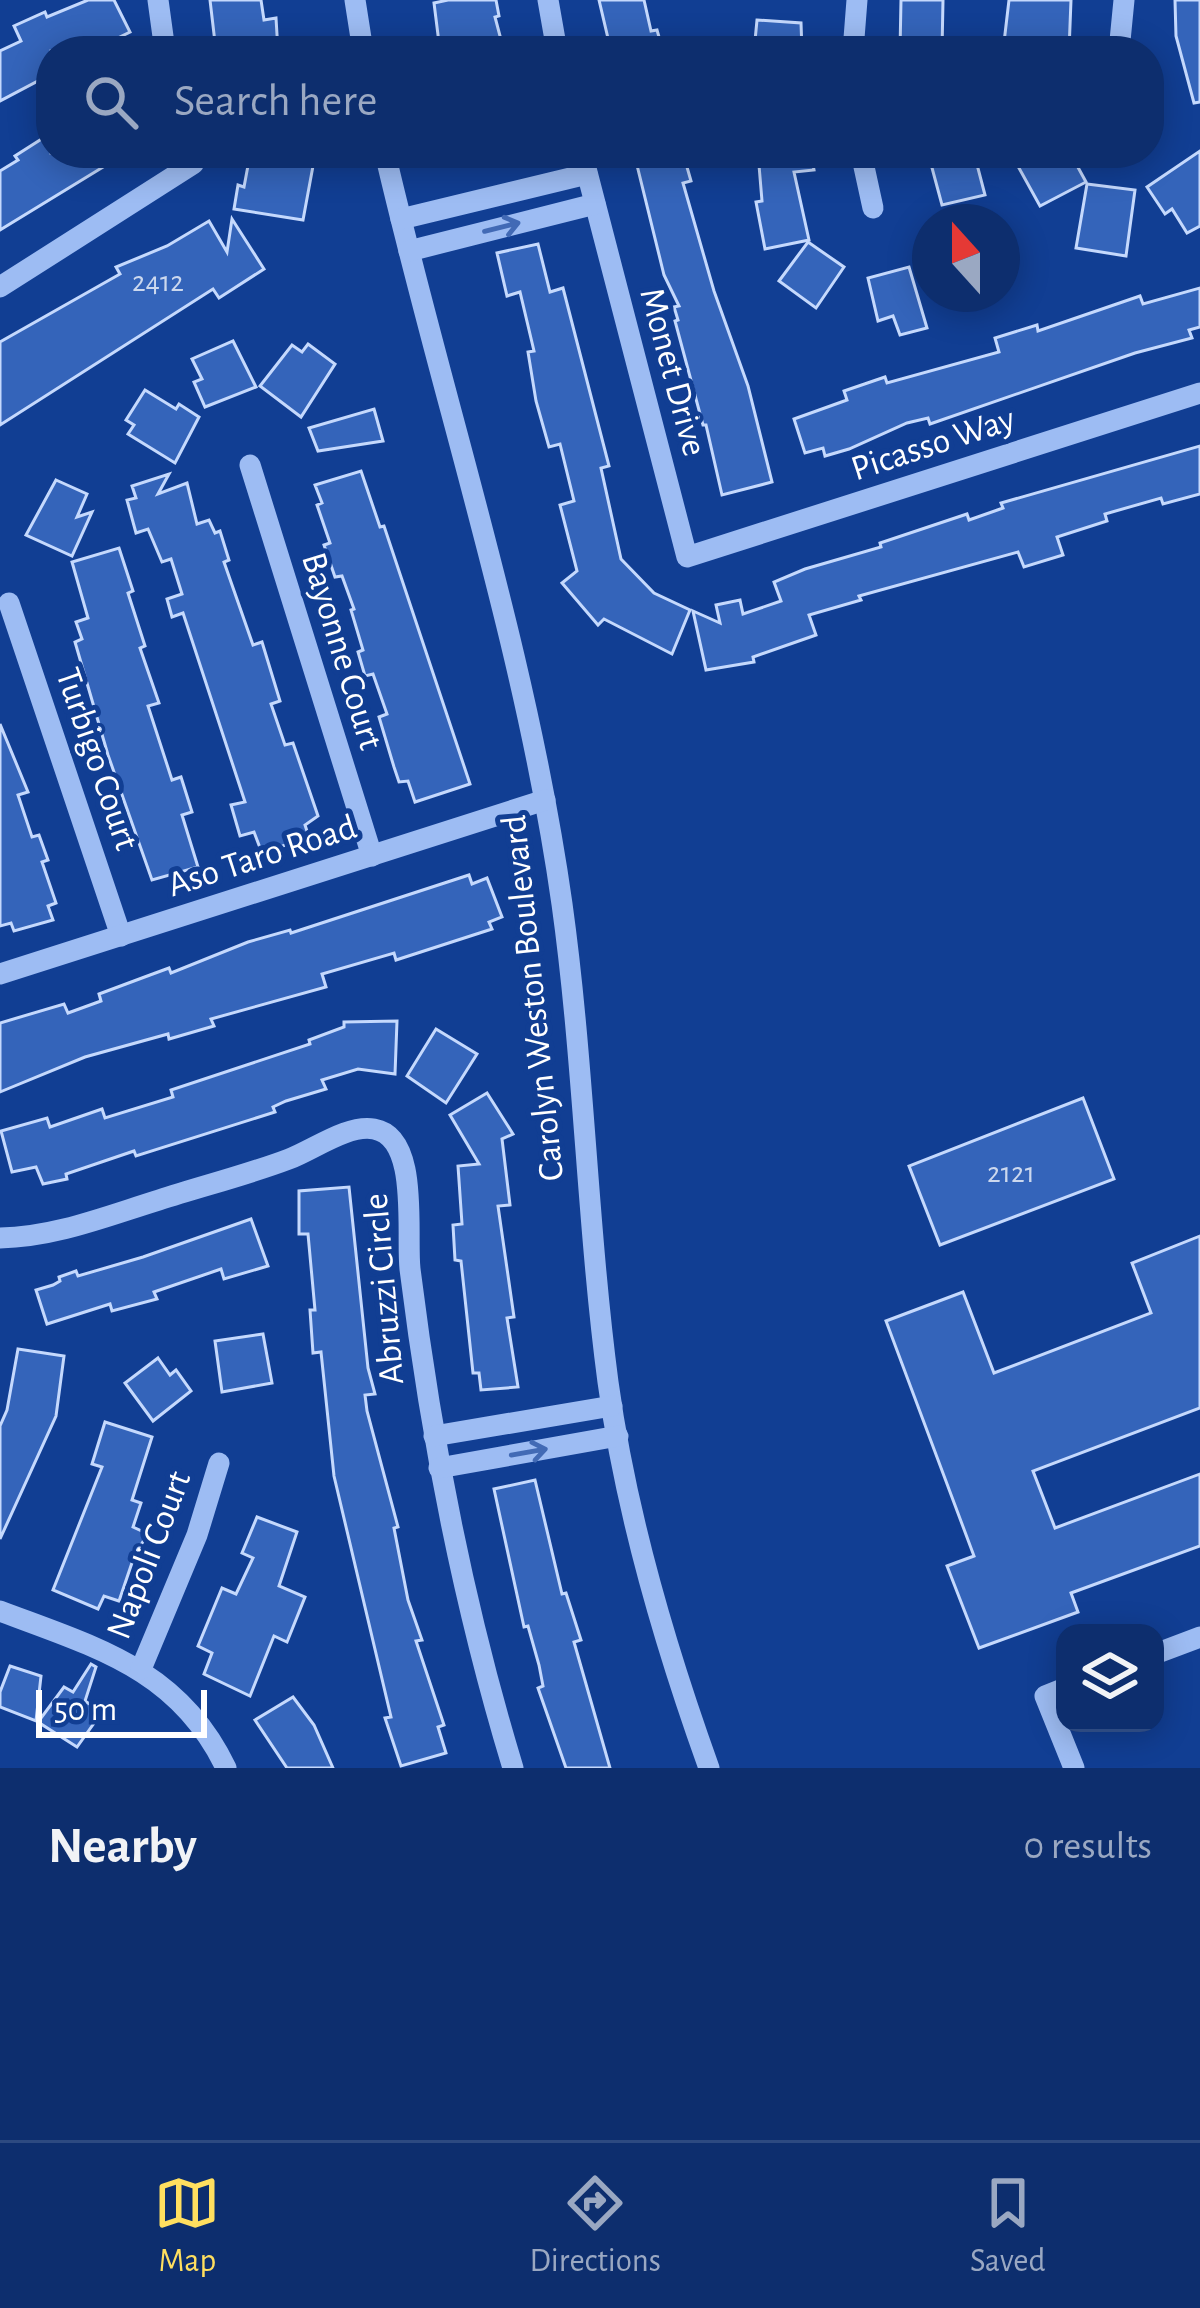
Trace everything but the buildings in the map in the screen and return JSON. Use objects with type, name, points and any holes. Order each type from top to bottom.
[{"type":"street","points":[[158,0],[163,36]]},
{"type":"street","points":[[355,0],[361,36]]},
{"type":"street","points":[[548,0],[554,36]]},
{"type":"street","points":[[855,36],[857,0]]},
{"type":"street","points":[[1120,36],[1124,0]]},
{"type":"street","points":[[0,287],[178,168]]},
{"type":"street","name":"Carolyn Weston Boulevard","points":[[389,168],[519,680],[544,800],[562,905],[612,1406],[658,1610],[709,1768]]},
{"type":"street","name":"Monet Drive","points":[[401,219],[568,168]]},
{"type":"street","name":"Monet Drive","points":[[585,168],[687,557]]},
{"type":"street","points":[[864,168],[873,208]]},
{"type":"street","points":[[409,251],[595,204]]},
{"type":"street","name":"Picasso Way","points":[[687,557],[1200,393]]},
{"type":"street","name":"Bayonne Court","points":[[250,465],[372,856]]},
{"type":"street","name":"Turbigo Court","points":[[10,603],[121,936]]},
{"type":"street","name":"Aso Taro Road","points":[[0,974],[544,800]]},
{"type":"street","name":"Abruzzi Circle","points":[[0,1238],[78,1226],[289,1159],[347,1133],[372,1128],[389,1135],[402,1151],[406,1173],[408,1250],[439,1468],[461,1576],[513,1768]]},
{"type":"street","points":[[434,1436],[612,1406]]},
{"type":"street","points":[[439,1468],[618,1436]]},
{"type":"street","name":"Napoli Court","points":[[141,1670],[197,1535],[219,1463]]},
{"type":"street","points":[[0,1611],[111,1653],[141,1670],[171,1691],[194,1716],[226,1768]]},
{"type":"street","points":[[1164,1651],[1200,1637]]},
{"type":"street","points":[[1056,1692],[1045,1696],[1056,1723]]},
{"type":"street","points":[[1060,1732],[1074,1768]]}]
